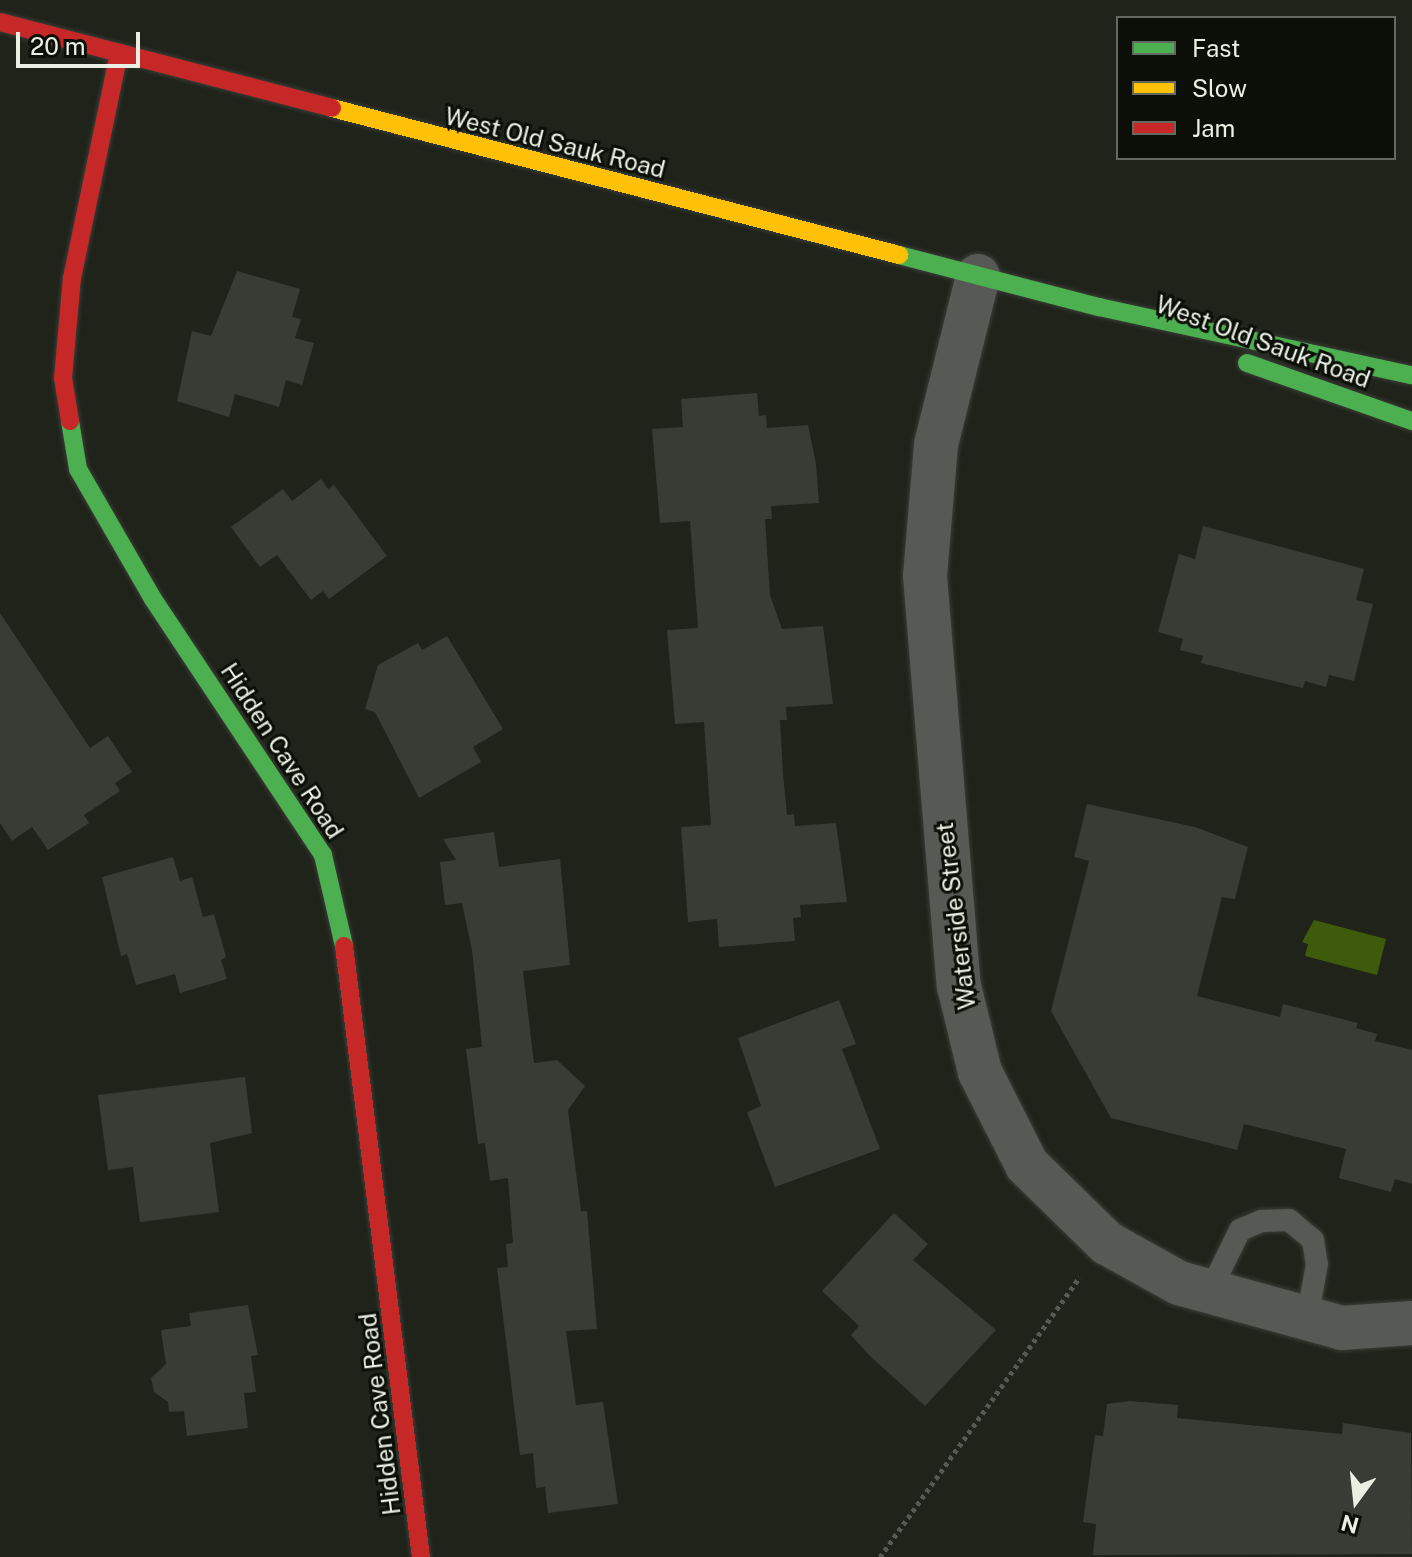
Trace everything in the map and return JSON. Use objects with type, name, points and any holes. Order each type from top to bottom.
[{"type":"street","name":"West Old Sauk Road","points":[[0,22],[1099,307],[1412,375]]},
{"type":"street","name":"Hidden Cave Road","points":[[119,53],[72,278],[63,378],[78,469],[153,599],[323,855],[349,968],[421,1557]]},
{"type":"street","name":"Waterside Street","points":[[978,276],[936,445],[925,576],[959,986],[980,1072],[1027,1165],[1107,1243],[1179,1283],[1307,1319],[1342,1328],[1412,1323]]},
{"type":"street","name":"West Old Sauk Road","points":[[1099,307],[1412,421]]},
{"type":"lane","points":[[1210,1291],[1240,1230],[1261,1221],[1289,1220],[1313,1240],[1317,1264],[1307,1319]]},
{"type":"path","points":[[880,1557],[1107,1243]]},
{"type":"shaded area","points":[[1314,920],[1386,939],[1377,975],[1305,956],[1308,944],[1302,942]]},
{"type":"building","points":[[237,271],[300,289],[292,317],[301,319],[295,338],[314,343],[302,385],[286,380],[279,407],[235,394],[229,417],[177,401],[192,331],[211,336]]},
{"type":"building","points":[[757,393],[759,416],[766,415],[767,428],[808,425],[816,464],[819,503],[771,506],[772,519],[765,519],[770,595],[782,629],[823,626],[833,704],[786,707],[787,720],[780,720],[783,774],[787,815],[794,814],[795,826],[836,823],[847,902],[800,905],[801,917],[793,918],[795,941],[719,947],[717,919],[688,922],[681,827],[711,825],[704,722],[675,724],[667,630],[698,628],[690,521],[660,523],[652,429],[683,427],[681,399]]},
{"type":"building","points":[[321,479],[328,489],[334,485],[387,556],[329,599],[323,591],[311,600],[277,555],[260,567],[231,527],[283,489],[292,501]]},
{"type":"building","points":[[1203,526],[1364,569],[1356,600],[1373,604],[1354,681],[1329,675],[1326,687],[1305,681],[1303,688],[1201,663],[1203,656],[1180,650],[1183,639],[1158,632],[1179,554],[1195,559]]},
{"type":"building","points":[[0,613],[90,748],[108,736],[132,772],[115,783],[120,791],[84,815],[89,823],[48,850],[32,827],[12,841],[0,823]]},
{"type":"building","points":[[447,636],[503,729],[473,747],[481,762],[419,798],[375,712],[365,709],[378,665],[418,643],[422,650]]},
{"type":"building","points":[[1087,804],[1195,827],[1248,847],[1235,899],[1222,897],[1197,996],[1280,1017],[1283,1004],[1358,1023],[1356,1028],[1377,1034],[1375,1041],[1412,1050],[1412,1184],[1395,1179],[1391,1192],[1339,1178],[1346,1149],[1244,1124],[1237,1150],[1111,1118],[1051,1011],[1089,861],[1074,857]]},
{"type":"building","points":[[494,832],[499,867],[560,859],[570,965],[523,971],[534,1063],[557,1060],[585,1086],[568,1110],[581,1211],[587,1211],[597,1329],[566,1331],[576,1405],[603,1402],[618,1504],[548,1513],[545,1487],[536,1488],[533,1453],[520,1455],[497,1268],[508,1267],[506,1244],[513,1243],[508,1178],[490,1181],[485,1143],[478,1144],[466,1049],[482,1047],[472,950],[462,903],[445,905],[440,862],[456,860],[443,839]]},
{"type":"building","points":[[173,857],[180,881],[192,877],[203,917],[214,914],[226,957],[221,960],[227,979],[180,993],[175,974],[136,985],[127,954],[121,956],[102,877]]},
{"type":"building","points":[[839,1000],[856,1044],[842,1049],[880,1149],[775,1187],[747,1112],[761,1106],[738,1038]]},
{"type":"building","points":[[245,1077],[252,1133],[210,1143],[219,1212],[140,1222],[133,1167],[108,1170],[98,1095]]},
{"type":"building","points":[[894,1213],[928,1244],[913,1260],[996,1330],[925,1406],[851,1335],[859,1326],[822,1291]]},
{"type":"building","points":[[248,1305],[258,1355],[251,1356],[256,1392],[244,1393],[248,1428],[187,1436],[184,1411],[169,1412],[168,1402],[154,1392],[151,1378],[166,1364],[161,1330],[191,1326],[189,1313]]},
{"type":"building","points":[[1130,1401],[1178,1405],[1177,1418],[1342,1434],[1343,1423],[1411,1433],[1412,1554],[1093,1555],[1096,1524],[1083,1522],[1095,1435],[1103,1436],[1107,1404]]},
{"type":"traffic: fast","points":[[899,255],[1099,307],[1412,375]]},
{"type":"traffic: fast","points":[[1247,363],[1412,421]]},
{"type":"traffic: fast","points":[[70,421],[78,469],[153,599],[323,855],[344,946]]},
{"type":"traffic: slow","points":[[332,108],[899,255]]},
{"type":"traffic: jam","points":[[0,22],[332,108]]},
{"type":"traffic: jam","points":[[70,421],[63,378],[72,278],[119,53]]},
{"type":"traffic: jam","points":[[344,946],[421,1557]]}]
